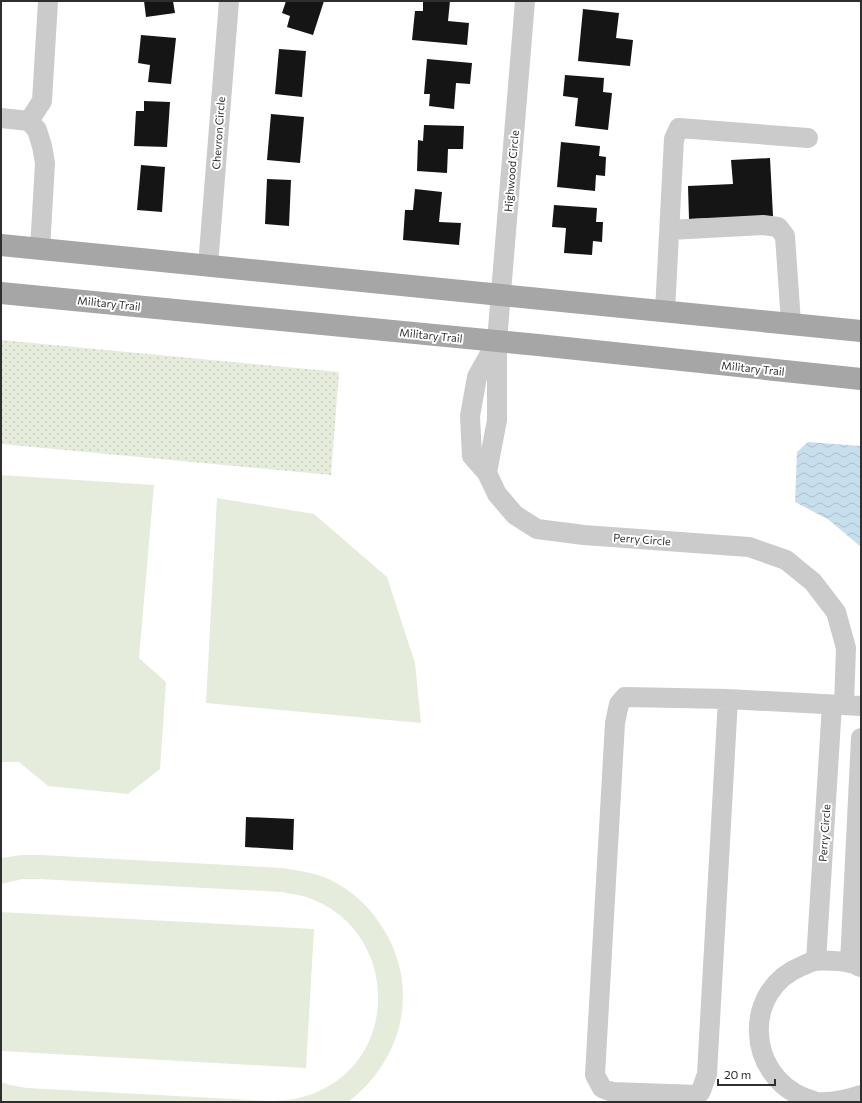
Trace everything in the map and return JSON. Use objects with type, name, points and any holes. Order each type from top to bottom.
[{"type":"main road","points":[[1,245],[861,331]]},
{"type":"main road","name":"Military Trail","points":[[1,293],[497,341],[861,379]]},
{"type":"street","points":[[29,121],[42,101],[48,1]]},
{"type":"street","name":"Chevron Circle","points":[[208,266],[229,1]]},
{"type":"street","name":"Highwood Circle","points":[[497,341],[525,1]]},
{"type":"street","points":[[1,118],[29,121],[37,130],[42,146],[45,163],[40,249]]},
{"type":"street","points":[[665,311],[674,139],[679,128],[808,138]]},
{"type":"street","points":[[670,230],[763,225],[778,227],[785,236],[791,323]]},
{"type":"street","points":[[487,473],[497,420],[497,341]]},
{"type":"street","name":"Perry Circle","points":[[497,341],[477,377],[470,416],[472,456],[487,473],[497,494],[516,515],[537,529],[584,535],[749,547],[786,560],[813,582],[836,612],[846,648],[845,705],[816,961]]},
{"type":"street","points":[[728,700],[707,1074],[698,1095],[612,1092],[602,1088],[595,1075],[616,723],[619,704],[625,696],[728,700],[845,705]]},
{"type":"street","points":[[861,738],[855,965],[816,961],[792,970],[781,978],[773,987],[764,1002],[758,1029],[765,1062],[773,1075],[783,1086],[793,1093],[816,1102],[841,1102],[861,1095]]},
{"type":"green space","points":[[1,340],[339,372],[331,475],[1,444]]},
{"type":"green space","points":[[1,475],[154,485],[139,658],[166,682],[160,769],[128,794],[48,786],[19,762],[1,762]]},
{"type":"green space","points":[[217,498],[314,514],[387,577],[415,663],[421,723],[206,703]]},
{"type":"green space","points":[[21,855],[282,868],[302,871],[337,883],[352,893],[371,911],[390,942],[399,966],[403,991],[401,1016],[395,1040],[384,1063],[368,1084],[348,1102],[1,1102],[1,1082],[27,1088],[269,1101],[299,1098],[317,1092],[344,1075],[364,1052],[375,1024],[378,995],[374,966],[361,939],[341,917],[310,898],[281,892],[39,879],[23,879],[1,884],[1,858]]},
{"type":"green space","points":[[1,912],[314,929],[306,1068],[1,1051]]},
{"type":"water","points":[[808,442],[861,446],[861,547],[829,520],[795,502],[797,452]]},
{"type":"building","points":[[144,1],[173,1],[175,13],[146,17]]},
{"type":"building","points":[[286,1],[324,1],[313,35],[287,27],[290,16],[282,13]]},
{"type":"building","points":[[423,1],[450,1],[448,21],[469,23],[467,45],[412,40],[415,11],[423,11]]},
{"type":"building","points":[[583,9],[619,13],[616,38],[633,40],[630,66],[578,61]]},
{"type":"building","points":[[141,35],[176,38],[171,84],[148,82],[150,65],[138,63]]},
{"type":"building","points":[[279,49],[306,51],[302,97],[275,94]]},
{"type":"building","points":[[427,59],[472,63],[470,84],[456,83],[454,109],[429,106],[430,94],[424,94]]},
{"type":"building","points":[[565,75],[604,78],[603,92],[612,93],[608,130],[575,126],[578,98],[563,96]]},
{"type":"building","points":[[144,101],[170,102],[167,147],[134,146],[136,111],[144,111]]},
{"type":"building","points":[[271,114],[304,117],[300,163],[267,160]]},
{"type":"building","points":[[424,125],[464,126],[463,149],[448,149],[447,173],[417,171],[418,140],[423,141]]},
{"type":"building","points":[[561,142],[600,146],[599,156],[606,157],[605,176],[596,175],[595,191],[557,187]]},
{"type":"building","points":[[770,158],[773,216],[689,219],[688,186],[733,184],[731,160]]},
{"type":"building","points":[[141,165],[165,167],[162,212],[137,210]]},
{"type":"building","points":[[267,179],[291,180],[289,226],[265,224]]},
{"type":"building","points":[[415,189],[442,192],[439,222],[461,223],[459,245],[403,240],[405,210],[413,210]]},
{"type":"building","points":[[554,205],[597,208],[596,222],[603,222],[602,242],[593,241],[592,255],[564,253],[566,228],[552,227]]},
{"type":"building","points":[[246,817],[294,819],[293,850],[245,847]]}]
